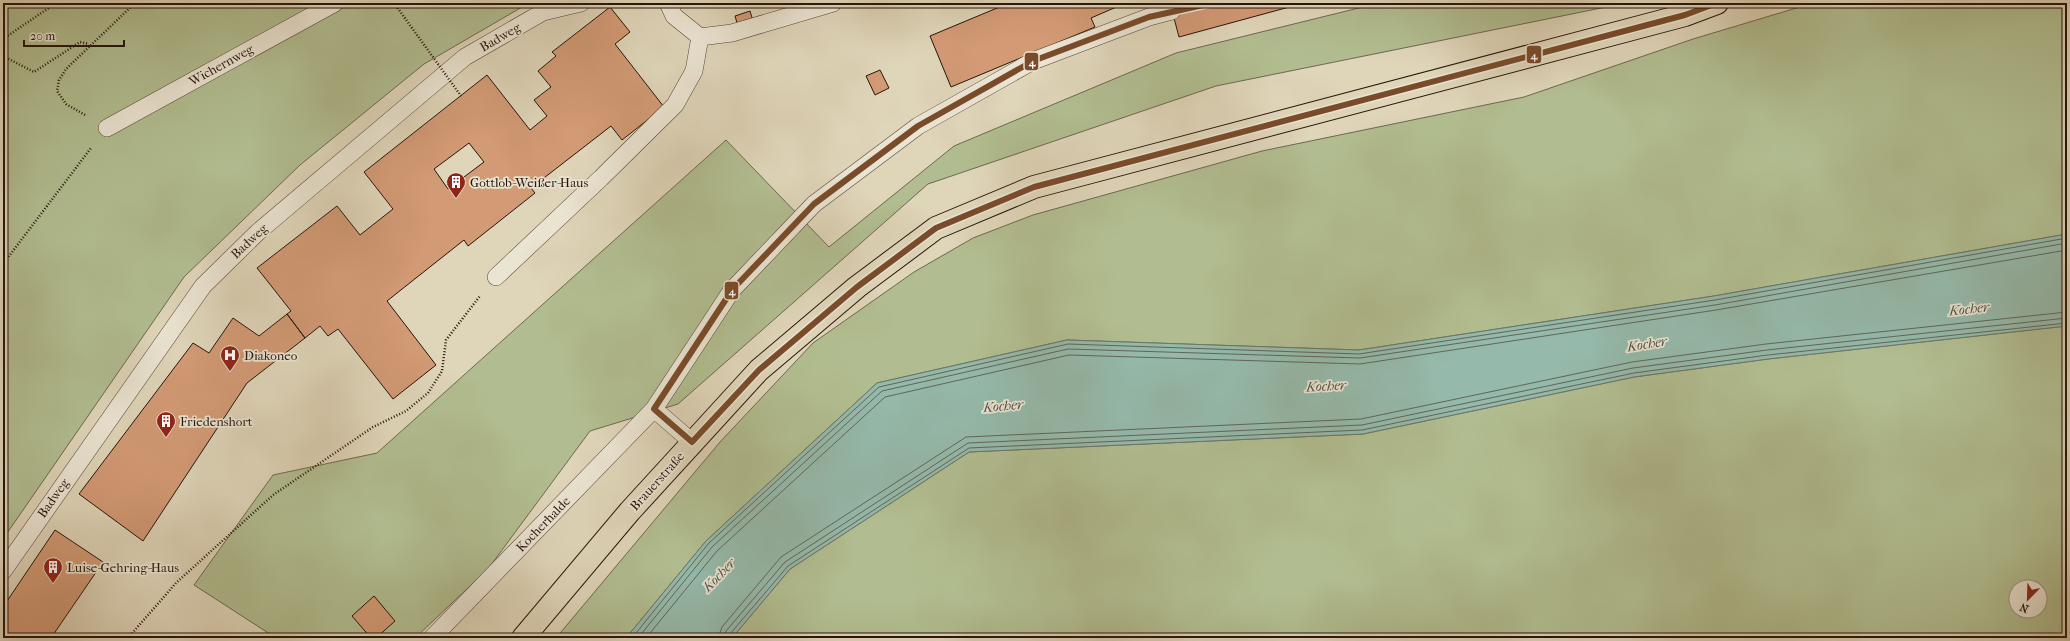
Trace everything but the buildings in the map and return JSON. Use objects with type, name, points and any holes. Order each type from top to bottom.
[{"type":"main road","name":"Brauerstraße","points":[[523,638],[591,556],[692,442],[759,370],[857,287],[936,228],[1034,187],[1677,17],[1717,3]]},
{"type":"lane","name":"Wichernweg","points":[[107,128],[335,3]]},
{"type":"lane","name":"Badweg","points":[[3,571],[203,286],[252,237],[465,57],[543,12],[580,3]]},
{"type":"lane","points":[[668,3],[674,16],[700,37],[732,33],[833,3]]},
{"type":"lane","name":"Kocherhalde","points":[[432,638],[654,409],[732,290],[820,200],[918,126],[1033,61],[1149,17],[1172,11]]},
{"type":"lane","points":[[496,277],[601,178],[675,105],[694,71],[700,37]]},
{"type":"lane","points":[[654,409],[692,442]]},
{"type":"path","points":[[3,39],[56,3]]},
{"type":"path","points":[[3,264],[107,128],[66,104],[57,91],[59,80],[66,69],[90,44],[135,3]]},
{"type":"path","points":[[394,3],[461,96]]},
{"type":"path","points":[[3,56],[34,72],[80,42],[90,44]]},
{"type":"path","points":[[128,638],[176,583],[273,495],[374,427],[406,411],[428,392],[442,371],[446,340],[496,277]]},
{"type":"shaded area","points":[[3,3],[529,3],[424,64],[300,165],[184,277],[3,539]]},
{"type":"shaded area","points":[[1379,3],[1626,3],[1216,86],[928,184],[678,404],[590,431],[488,569],[415,638],[276,638],[194,585],[273,475],[377,453],[726,140],[829,247],[954,146],[1176,53]]},
{"type":"shaded area","points":[[1813,3],[2067,3],[2067,234],[1714,296],[1359,350],[1067,340],[877,383],[706,541],[626,638],[556,638],[720,442],[813,343],[914,272],[973,238],[1033,215],[1262,151],[1524,97],[1693,39]]},
{"type":"shaded area","points":[[2067,326],[2067,638],[732,638],[790,569],[969,452],[1363,434],[1634,377],[1768,359]]},
{"type":"water","name":"Kocher","points":[[2067,234],[2067,326],[1768,359],[1634,377],[1363,434],[969,452],[790,569],[732,638],[626,638],[706,541],[877,383],[1067,340],[1359,350],[1714,296]]},
{"type":"transit line","name":"4","points":[[1212,3],[1149,17],[1033,61],[918,126],[814,204],[732,290],[654,409],[692,442],[759,370],[857,287],[936,228],[1034,187],[1685,15],[1717,3]]},
{"type":"place","name":"Gottlob-Weißer-Haus","points":[[456,199]]},
{"type":"place","name":"Diakoneo","points":[[230,372]]},
{"type":"place","name":"Friedenshort","points":[[166,438]]},
{"type":"place","name":"Luise-Gehring-Haus","points":[[53,584]]}]
